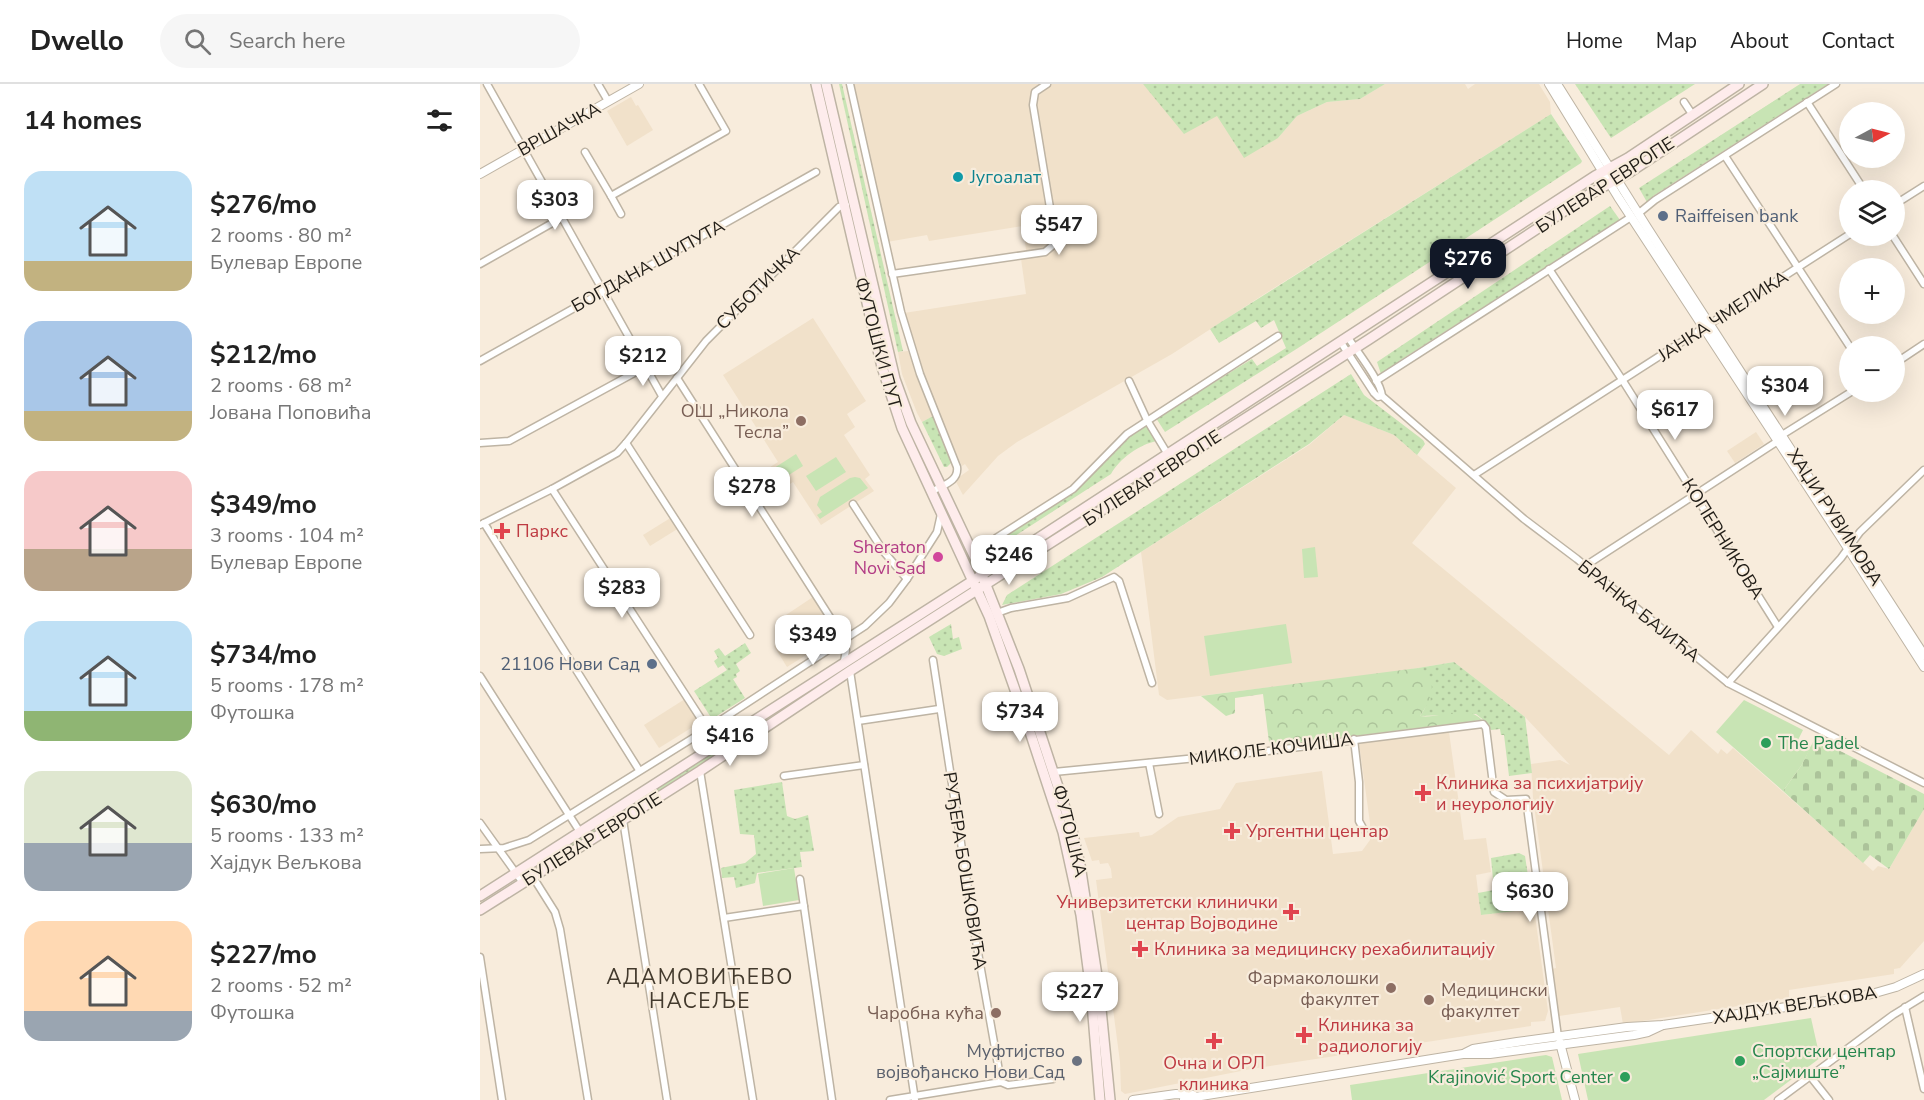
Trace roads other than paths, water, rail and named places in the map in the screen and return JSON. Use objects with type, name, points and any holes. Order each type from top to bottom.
[{"type":"main road","name":"ФУТОШКИ ПУТ","points":[[816,84],[882,367],[902,428],[982,574]]},
{"type":"main road","name":"ФУТОШКИ ПУТ","points":[[826,84],[895,380],[936,489],[941,513],[977,590]]},
{"type":"main road","name":"БУЛЕВАР ЕВРОПЕ","points":[[480,896],[1739,84]]},
{"type":"main road","name":"БУЛЕВАР ЕВРОПЕ","points":[[480,910],[700,771],[850,671],[1763,84]]},
{"type":"main road","name":"ФУТОШКА","points":[[982,574],[1054,772],[1080,865],[1100,989],[1110,1100]]},
{"type":"main road","name":"ФУТОШКА","points":[[977,590],[989,616],[1063,832],[1081,915],[1091,991],[1100,1100]]},
{"type":"street","points":[[487,84],[662,396]]},
{"type":"street","points":[[598,84],[608,101]]},
{"type":"street","name":"ВРШАЧКА","points":[[480,174],[639,84]]},
{"type":"street","points":[[611,195],[726,130],[699,84]]},
{"type":"street","points":[[850,84],[901,312],[917,366],[957,467],[958,473],[954,479],[936,489]]},
{"type":"street","points":[[892,274],[1045,252],[1052,246],[1055,238],[1033,105],[1035,92],[1047,84]]},
{"type":"street","points":[[1549,84],[1607,170]]},
{"type":"street","points":[[1557,84],[1607,170]]},
{"type":"street","points":[[1639,213],[1655,200],[1836,84]]},
{"type":"street","points":[[1684,102],[1692,114]]},
{"type":"street","points":[[1807,102],[1858,180]]},
{"type":"street","points":[[585,152],[621,214]]},
{"type":"street","points":[[1725,156],[1842,336]]},
{"type":"street","name":"ХАЏИ РУВИМОВА","points":[[1607,170],[1639,213],[1707,325],[1924,655]]},
{"type":"street","name":"БОГДАНА ШУПУТА","points":[[480,360],[816,172]]},
{"type":"street","name":"ХАЏИ РУВИМОВА","points":[[1614,181],[1631,217],[1707,325]]},
{"type":"street","points":[[1905,198],[1924,186]]},
{"type":"street","points":[[844,205],[855,209]]},
{"type":"street","name":"СУБОТИЧКА","points":[[482,524],[617,453],[706,341],[839,207],[844,205]]},
{"type":"street","points":[[1376,381],[1631,217]]},
{"type":"street","points":[[480,264],[561,218]]},
{"type":"street","name":"ЈАНКА ЧМЕЛИКА","points":[[1474,475],[1839,241]]},
{"type":"street","points":[[1899,246],[1924,285]]},
{"type":"street","name":"КОПЕРНИКОВА","points":[[1549,269],[1623,381],[1778,627]]},
{"type":"street","points":[[996,538],[1073,489],[1127,434],[1278,336]]},
{"type":"street","points":[[1344,338],[1351,350]]},
{"type":"street","points":[[1905,356],[1924,344]]},
{"type":"street","name":"БРАНКА БАЈИЋА","points":[[1351,350],[1376,381],[1382,396],[1524,519],[1728,683],[1924,783]]},
{"type":"street","name":"БРАНКА БАЈИЋА","points":[[1351,350],[1374,393],[1378,397],[1382,396]]},
{"type":"street","points":[[480,443],[509,441],[645,366]]},
{"type":"street","points":[[677,378],[832,622],[844,645],[847,655],[844,661]]},
{"type":"street","points":[[1129,381],[1147,420],[1167,453]]},
{"type":"street","points":[[1585,566],[1839,400]]},
{"type":"street","points":[[626,443],[750,634]]},
{"type":"street","points":[[1728,683],[1860,532],[1924,470]]},
{"type":"street","points":[[552,489],[710,731],[716,738],[725,738]]},
{"type":"street","points":[[853,504],[884,552],[907,579]]},
{"type":"street","points":[[937,532],[941,513]]},
{"type":"street","points":[[482,524],[639,770]]},
{"type":"street","points":[[937,532],[943,529],[950,533]]},
{"type":"street","name":"БУЛЕВАР ЕВРОПЕ","points":[[480,849],[498,849],[529,840],[639,770],[710,731],[844,645],[878,615],[907,579],[937,532]]},
{"type":"street","name":"ХАЏИ РУВИМОВА","points":[[1850,545],[1924,666]]},
{"type":"street","points":[[997,613],[1011,608],[1068,598],[1114,577],[1119,581],[1152,682]]},
{"type":"street","points":[[844,645],[853,652],[860,651]]},
{"type":"street","name":"РУЂЕРА БОШКОВИЋА","points":[[933,660],[977,947],[1001,1082]]},
{"type":"street","points":[[850,671],[915,1098]]},
{"type":"street","points":[[480,676],[580,832]]},
{"type":"street","points":[[858,721],[939,709]]},
{"type":"street","name":"МИКОЛЕ КОЧИША","points":[[1054,772],[1268,751],[1483,724],[1486,728],[1494,792],[1506,800],[1524,798],[1558,1037]]},
{"type":"street","points":[[710,731],[712,747]]},
{"type":"street","points":[[1354,739],[1359,782],[1359,821],[1364,830]]},
{"type":"street","points":[[1149,762],[1159,814]]},
{"type":"street","points":[[784,776],[864,765]]},
{"type":"street","points":[[700,771],[753,1100]]},
{"type":"street","points":[[623,820],[667,1100]]},
{"type":"street","points":[[480,823],[523,883]]},
{"type":"street","points":[[526,866],[555,912],[560,929],[588,1100]]},
{"type":"street","points":[[800,879],[832,1100]]},
{"type":"street","points":[[724,918],[804,906]]},
{"type":"street","points":[[480,957],[502,1100]]},
{"type":"street","name":"ХАЈДУК ВЕЉКОВА","points":[[1463,1054],[1473,1049],[1486,1047],[1627,1027],[1663,1025],[1868,995],[1896,987],[1924,974]]},
{"type":"street","points":[[1778,1100],[1905,1006],[1924,996]]},
{"type":"street","points":[[1905,1006],[1924,1089]]},
{"type":"street","name":"ХАЈДУК ВЕЉКОВА","points":[[1184,1100],[1463,1054],[1490,1054],[1560,1046],[1648,1032],[1663,1025]]},
{"type":"street","points":[[1558,1037],[1575,1100]]},
{"type":"street","points":[[1810,1076],[1829,1100]]},
{"type":"street","points":[[890,1100],[915,1098],[1001,1082],[1008,1085],[1053,1079]]},
{"type":"street","name":"ХАЈДУК ВЕЉКОВА","points":[[1132,1100],[1176,1094],[1201,1096]]},
{"type":"place","name":"Југоалат","points":[[958,177]]},
{"type":"place","name":"Raiffeisen bank","points":[[1663,216]]},
{"type":"place","name":"ОШ „Никола Тесла”","points":[[801,421]]},
{"type":"place","name":"Паркс","points":[[502,531]]},
{"type":"place","name":"Sheraton Novi Sad","points":[[938,557]]},
{"type":"place","name":"21106 Нови Сад","points":[[652,664]]},
{"type":"place","name":"The Padel","points":[[1766,743]]},
{"type":"place","name":"Клиника за психијатрију и неурологију","points":[[1423,793]]},
{"type":"place","name":"Ургентни центар","points":[[1232,831]]},
{"type":"place","name":"Универзитетски клинички центар Војводине","points":[[1291,912]]},
{"type":"place","name":"Клиника за медицинску рехабилитацију","points":[[1140,949]]},
{"type":"place","name":"Фармаколошки факултет","points":[[1391,988]]},
{"type":"place","name":"Медицински факултет","points":[[1429,1000]]},
{"type":"place","name":"Чаробна кућа","points":[[996,1013]]},
{"type":"place","name":"Клиника за радиологију","points":[[1304,1035]]},
{"type":"place","name":"Очна и ОРЛ клиника","points":[[1214,1041]]},
{"type":"place","name":"Муфтијство војвођанско Нови Сад","points":[[1077,1061]]},
{"type":"place","name":"Спортски центар „Сајмиште”","points":[[1740,1061]]},
{"type":"place","name":"Krajinović Sport Center","points":[[1625,1077]]},
{"type":"district","name":"АДАМОВИЋЕВО НАСЕЉЕ","points":[[700,989]]}]
